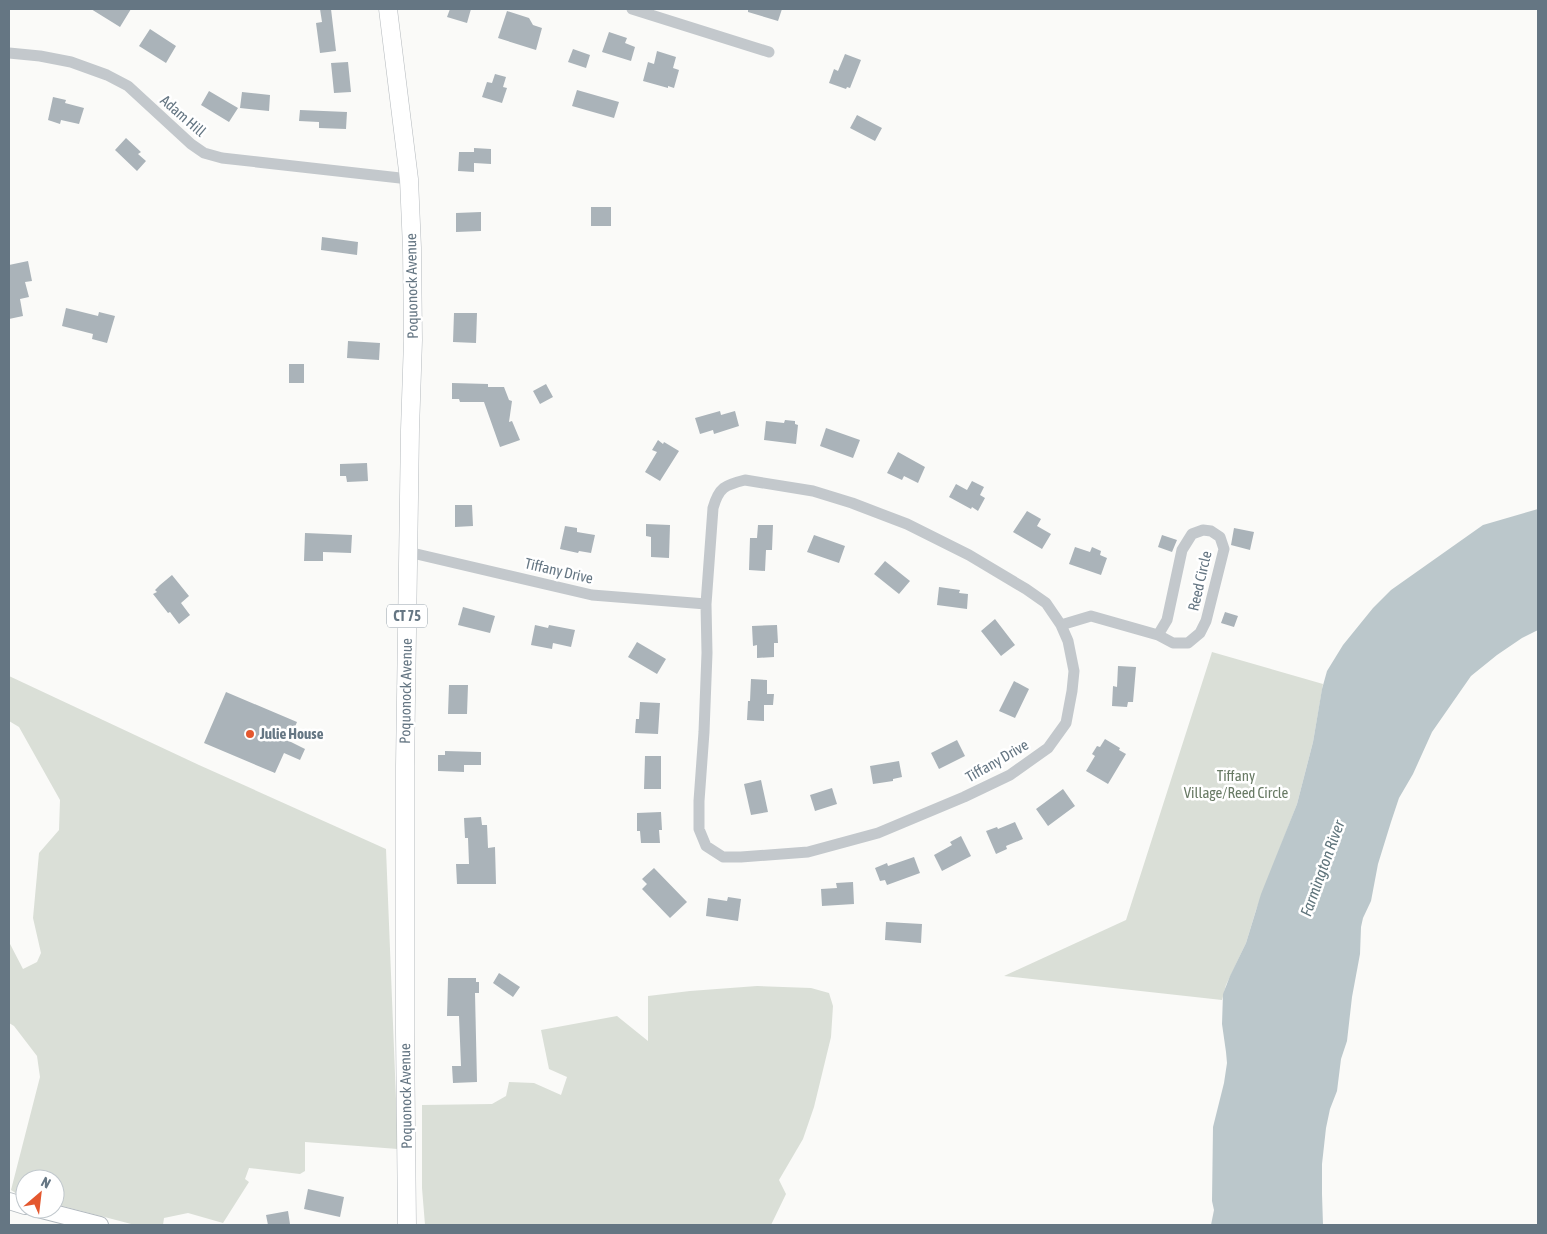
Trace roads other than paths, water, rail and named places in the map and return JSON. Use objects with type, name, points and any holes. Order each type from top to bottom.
[{"type":"main road","name":"Poquonock Avenue","points":[[388,9],[409,179],[412,248],[413,340],[404,766],[404,1032],[407,1225]]},
{"type":"street","points":[[632,9],[769,52]]},
{"type":"street","name":"Adam Hill","points":[[9,53],[72,62],[107,75],[128,86],[204,153],[222,158],[409,179]]},
{"type":"street","name":"Tiffany Drive","points":[[744,480],[813,491],[852,503],[907,524],[969,555],[1046,603],[1061,625],[1068,641],[1074,671],[1066,723],[1048,748],[1010,775],[964,797],[878,833],[808,852],[723,857],[706,846],[699,830],[707,653],[706,604],[713,508],[717,495],[728,485],[744,480]]},
{"type":"street","name":"Reed Circle","points":[[1061,625],[1091,616],[1158,635],[1173,643],[1188,642],[1200,632],[1206,621],[1224,549],[1220,537],[1212,531],[1203,530],[1192,534],[1182,550],[1167,620],[1158,635]]},
{"type":"street","name":"Tiffany Drive","points":[[408,552],[592,595],[706,604]]},
{"type":"street","points":[[65,1216],[100,1225]]},
{"type":"water","name":"Farmington River","points":[[1538,509],[1538,630],[1497,655],[1471,676],[1432,732],[1413,774],[1399,798],[1378,864],[1371,901],[1361,927],[1360,954],[1352,997],[1347,1041],[1341,1059],[1337,1091],[1330,1109],[1326,1128],[1322,1164],[1323,1225],[1211,1225],[1214,1210],[1212,1201],[1213,1127],[1227,1063],[1222,1024],[1223,994],[1246,943],[1261,894],[1297,804],[1313,742],[1327,671],[1343,645],[1373,608],[1391,590],[1483,525]]},
{"type":"place","name":"Julie House","points":[[250,734]]},
{"type":"park label","name":"Tiffany Village/Reed Circle","points":[[1236,784]]}]
